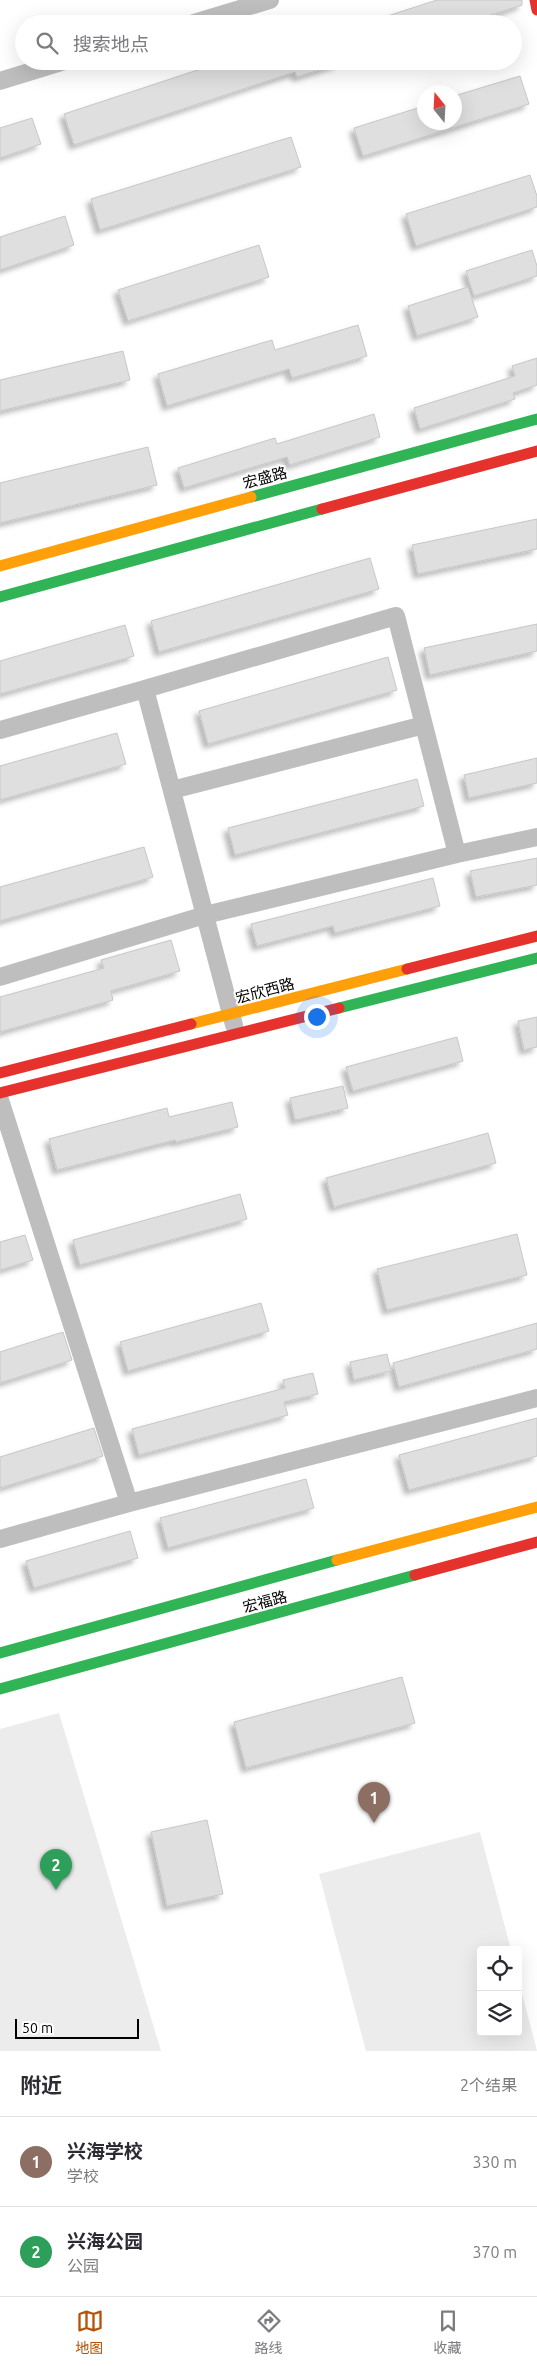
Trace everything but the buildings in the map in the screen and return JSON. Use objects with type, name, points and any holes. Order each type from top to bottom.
[{"type":"street","points":[[220,15],[270,0]]},
{"type":"street","points":[[535,0],[537,10]]},
{"type":"street","points":[[0,80],[34,70]]},
{"type":"street","name":"宏盛路","points":[[0,566],[537,419]]},
{"type":"street","points":[[0,597],[537,451]]},
{"type":"street","points":[[0,730],[396,616],[457,854]]},
{"type":"street","points":[[145,689],[236,1033]]},
{"type":"street","points":[[172,790],[424,725]]},
{"type":"street","points":[[0,977],[205,915],[457,854],[537,837]]},
{"type":"street","name":"宏欣西路","points":[[0,1073],[537,936]]},
{"type":"street","points":[[0,1093],[537,958]]},
{"type":"street","points":[[0,1100],[129,1503]]},
{"type":"street","points":[[0,1539],[129,1503],[537,1398]]},
{"type":"street","name":"宏福路","points":[[0,1653],[420,1536],[537,1507]]},
{"type":"street","name":"宏福路","points":[[0,1689],[537,1542]]},
{"type":"street","points":[[0,1641],[82,1622],[139,1614]]},
{"type":"shaded area","points":[[59,1713],[161,2051],[0,2051],[0,1729]]},
{"type":"shaded area","points":[[480,1832],[510,1946],[477,1946],[477,2036],[522,2036],[522,1993],[537,2051],[366,2051],[319,1874]]},
{"type":"traffic: fast","points":[[251,497],[537,419]]},
{"type":"traffic: fast","points":[[0,597],[322,509]]},
{"type":"traffic: fast","points":[[339,1008],[537,958]]},
{"type":"traffic: fast","points":[[0,1653],[337,1560]]},
{"type":"traffic: fast","points":[[0,1689],[415,1575]]},
{"type":"traffic: slow","points":[[0,566],[251,497]]},
{"type":"traffic: slow","points":[[191,1024],[407,969]]},
{"type":"traffic: slow","points":[[337,1560],[537,1507]]},
{"type":"traffic: jam","points":[[535,0],[537,10]]},
{"type":"traffic: jam","points":[[322,509],[537,451]]},
{"type":"traffic: jam","points":[[407,969],[537,936]]},
{"type":"traffic: jam","points":[[0,1093],[339,1008]]},
{"type":"traffic: jam","points":[[0,1073],[191,1024]]},
{"type":"traffic: jam","points":[[415,1575],[537,1542]]},
{"type":"place","name":"兴海学校","points":[[374,1823]]},
{"type":"place","name":"兴海公园","points":[[56,1890]]}]
